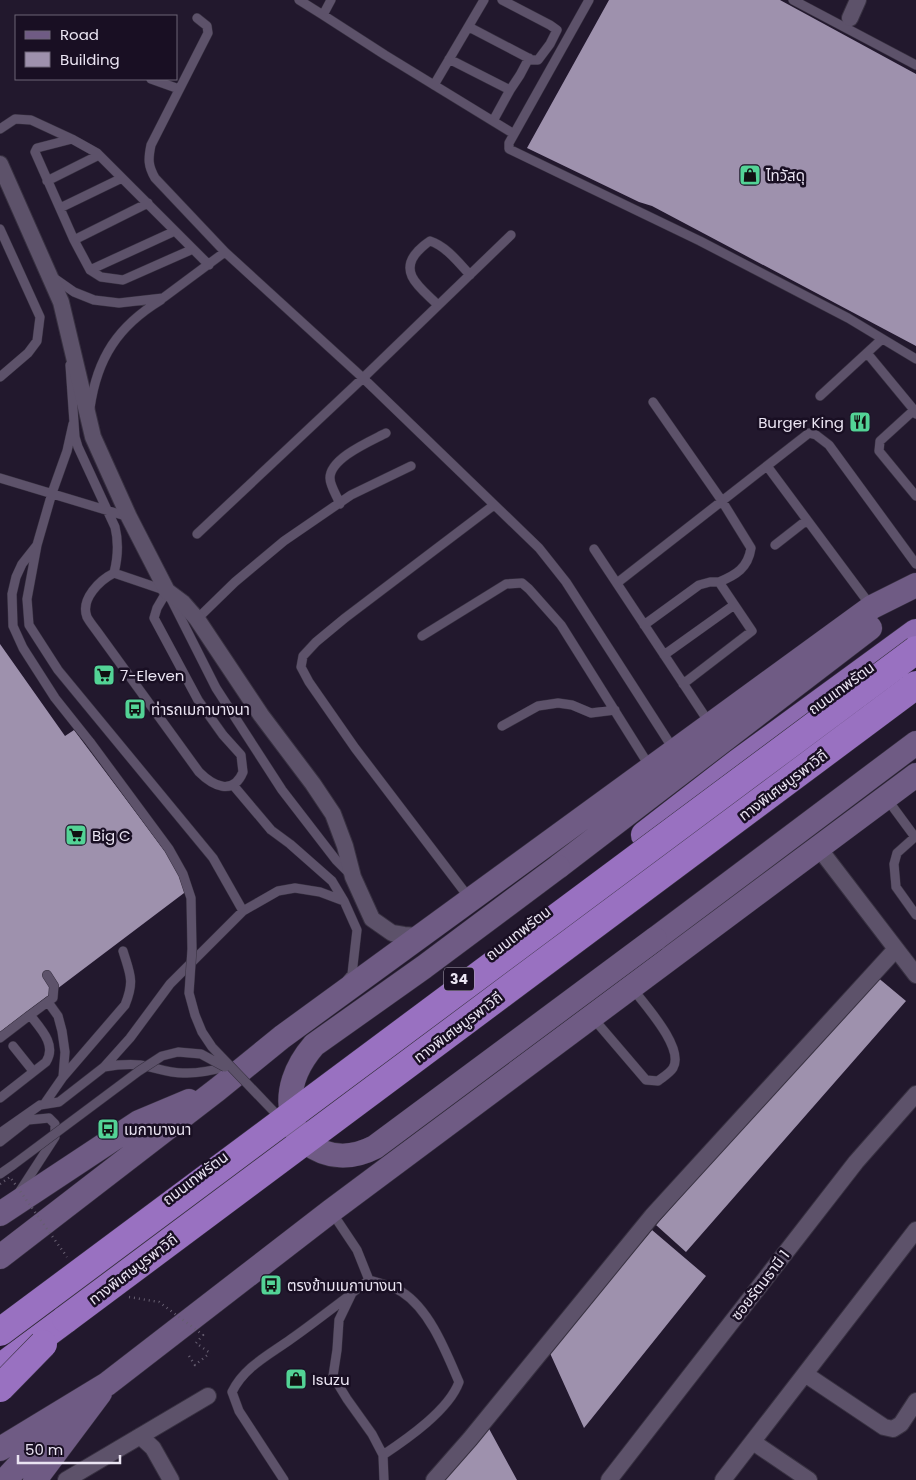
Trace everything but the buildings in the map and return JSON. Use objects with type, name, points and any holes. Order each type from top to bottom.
[{"type":"highway","name":"ถนนเทพรัตน","points":[[0,1324],[416,1012],[738,764],[916,633]]},
{"type":"highway","name":"ทางพิเศษบูรพาวิถี","points":[[0,1332],[916,650]]},
{"type":"highway","name":"ทางพิเศษบูรพาวิถี","points":[[0,1368],[916,686]]},
{"type":"highway","points":[[0,1383],[764,810],[916,699]]},
{"type":"highway","points":[[0,1324],[48,1297]]},
{"type":"highway","points":[[0,1388],[66,1319]]},
{"type":"main road","points":[[0,1257],[470,898],[872,607],[916,585]]},
{"type":"main road","points":[[916,585],[878,621],[558,867],[424,968],[314,1045],[304,1056],[298,1067],[290,1092],[291,1114],[298,1134],[319,1150],[340,1156],[352,1156],[375,1147],[916,743]]},
{"type":"main road","points":[[0,1449],[107,1384],[331,1211],[916,775]]},
{"type":"main road","points":[[0,1212],[138,1122],[218,1089]]},
{"type":"main road","points":[[35,1480],[107,1384]]},
{"type":"main road","points":[[5,1480],[77,1401]]},
{"type":"street","points":[[850,18],[858,0]]},
{"type":"street","points":[[0,164],[61,302],[68,327],[81,423],[98,451],[167,591],[183,603],[197,619],[261,715],[333,814],[346,846],[353,877],[372,920],[392,933],[404,936],[419,936]]},
{"type":"street","points":[[818,847],[916,975]]},
{"type":"street","points":[[434,1480],[470,1439],[652,1216],[896,949]]},
{"type":"street","name":"ซอยรัตนธานี 1","points":[[609,1480],[856,1162],[916,1094]]},
{"type":"street","points":[[723,1480],[916,1230]]},
{"type":"street","points":[[805,1374],[884,1427],[893,1429],[901,1424],[916,1401]]},
{"type":"street","points":[[66,1480],[208,1396]]},
{"type":"street","points":[[140,1436],[153,1448],[172,1480]]},
{"type":"street","points":[[752,1442],[809,1480]]},
{"type":"lane","points":[[299,0],[514,134]]},
{"type":"lane","points":[[323,15],[331,0]]},
{"type":"lane","points":[[434,85],[484,0]]},
{"type":"lane","points":[[469,27],[532,60],[538,60],[550,44],[557,30],[502,0]]},
{"type":"lane","points":[[588,0],[509,143],[509,149],[700,241],[848,318],[916,359]]},
{"type":"lane","points":[[793,0],[916,65]]},
{"type":"lane","points":[[197,18],[207,26],[208,33],[151,145],[148,157],[149,168],[156,178],[226,252],[363,378],[538,548],[566,582],[674,750]]},
{"type":"lane","points":[[493,121],[529,58]]},
{"type":"lane","points":[[450,59],[510,90]]},
{"type":"lane","points":[[154,80],[179,89]]},
{"type":"lane","points":[[0,129],[14,119],[31,120],[72,139],[99,155],[209,265]]},
{"type":"lane","points":[[72,139],[37,148],[35,152],[74,240],[90,270],[101,277],[123,280],[193,249]]},
{"type":"lane","points":[[47,181],[99,155]]},
{"type":"lane","points":[[60,208],[122,178]]},
{"type":"lane","points":[[74,240],[148,203]]},
{"type":"lane","points":[[0,229],[40,316],[36,341],[28,353],[0,377]]},
{"type":"lane","points":[[90,270],[175,231]]},
{"type":"lane","points":[[197,534],[363,378],[510,235]]},
{"type":"lane","points":[[438,305],[416,284],[409,271],[408,266],[411,258],[425,244],[430,241],[435,242],[470,275]]},
{"type":"lane","points":[[226,252],[150,306],[130,323],[110,345],[100,366],[81,423],[67,451],[52,493],[37,545],[27,598],[29,625],[58,670],[213,858],[243,911]]},
{"type":"lane","points":[[49,275],[74,292],[94,300],[119,303],[163,298]]},
{"type":"lane","points":[[820,396],[882,339]]},
{"type":"lane","points":[[867,353],[915,412],[880,441],[879,451],[916,496]]},
{"type":"lane","points":[[644,625],[699,585],[719,582],[735,575],[745,566],[751,548],[722,501],[653,402]]},
{"type":"lane","points":[[81,423],[78,447],[118,536],[118,555],[114,573]]},
{"type":"lane","points":[[340,504],[330,479],[332,471],[349,453],[386,433]]},
{"type":"lane","points":[[616,583],[809,433],[816,435],[829,445],[916,564]]},
{"type":"lane","points":[[197,619],[235,582],[284,541],[351,495],[411,466]]},
{"type":"lane","points":[[767,466],[872,607]]},
{"type":"lane","points":[[1,477],[129,516]]},
{"type":"lane","points":[[470,898],[355,748],[309,682],[302,667],[303,656],[330,630],[494,505]]},
{"type":"lane","points":[[775,545],[807,520]]},
{"type":"lane","points":[[37,545],[22,564],[16,577],[12,594],[13,626],[23,648],[55,698],[169,849],[183,874],[191,898],[192,949],[189,993],[202,1032],[212,1047],[246,1070],[298,1134]]},
{"type":"lane","points":[[594,549],[710,724]]},
{"type":"lane","points":[[167,591],[156,608],[154,618],[198,700],[223,735],[241,755],[243,772],[238,782],[233,784],[223,787],[216,785],[199,772],[86,615],[88,602],[93,591],[105,578],[114,573],[167,591],[216,688],[282,790],[336,860],[353,877]]},
{"type":"lane","points":[[683,684],[752,631],[719,582]]},
{"type":"lane","points":[[422,636],[506,584],[522,583],[561,625],[651,768]]},
{"type":"lane","points":[[664,655],[734,605]]},
{"type":"lane","points":[[502,726],[538,706],[558,703],[591,713],[614,710]]},
{"type":"lane","points":[[233,784],[271,830],[332,881],[344,901],[357,930],[352,974],[325,1007]]},
{"type":"lane","points":[[885,797],[915,836],[897,853],[894,864],[896,887],[916,915]]},
{"type":"lane","points":[[0,1133],[40,1105],[59,1102],[104,1067],[130,1038],[170,984],[243,911],[278,891],[295,888],[320,892],[344,901]]},
{"type":"lane","points":[[45,1103],[62,1077],[125,1005],[130,994],[132,981],[123,951]]},
{"type":"lane","points":[[0,1038],[53,998],[54,986],[47,975]]},
{"type":"lane","points":[[592,1016],[646,1080],[658,1081],[673,1068],[676,1060],[674,1048],[660,1026],[630,987]]},
{"type":"lane","points":[[48,1002],[58,1016],[62,1031],[65,1052],[62,1077]]},
{"type":"lane","points":[[0,1098],[46,1062],[50,1056],[51,1047],[30,1015]]},
{"type":"lane","points":[[14,1046],[33,1071]]},
{"type":"lane","points":[[0,1174],[162,1056],[178,1052],[201,1054],[246,1070]]},
{"type":"lane","points":[[104,1067],[127,1064],[142,1065],[184,1074],[246,1070]]},
{"type":"lane","points":[[0,1142],[28,1120],[49,1118],[56,1124],[55,1137],[34,1172],[22,1189],[0,1212]]},
{"type":"lane","points":[[331,1211],[357,1250],[370,1280]]},
{"type":"lane","points":[[284,1480],[239,1411],[232,1392],[237,1381],[251,1367],[370,1280]]},
{"type":"lane","points":[[370,1280],[402,1292],[425,1314],[450,1360],[459,1382],[455,1393],[417,1432],[383,1455]]},
{"type":"lane","points":[[352,1293],[339,1320],[334,1376],[347,1399],[372,1434],[383,1455],[384,1480]]},
{"type":"path","points":[[189,1356],[195,1364],[210,1353]]},
{"type":"place","name":"ไทวัสดุ","points":[[750,175]]},
{"type":"place","name":"Burger King","points":[[860,422]]},
{"type":"place","name":"7-Eleven","points":[[104,675]]},
{"type":"place","name":"ท่ารถเมกาบางนา","points":[[135,709]]},
{"type":"place","name":"Big C","points":[[76,835]]},
{"type":"place","name":"เมกาบางนา","points":[[108,1129]]},
{"type":"place","name":"ตรงข้ามเมกาบางนา","points":[[271,1285]]},
{"type":"place","name":"Isuzu","points":[[296,1379]]}]
